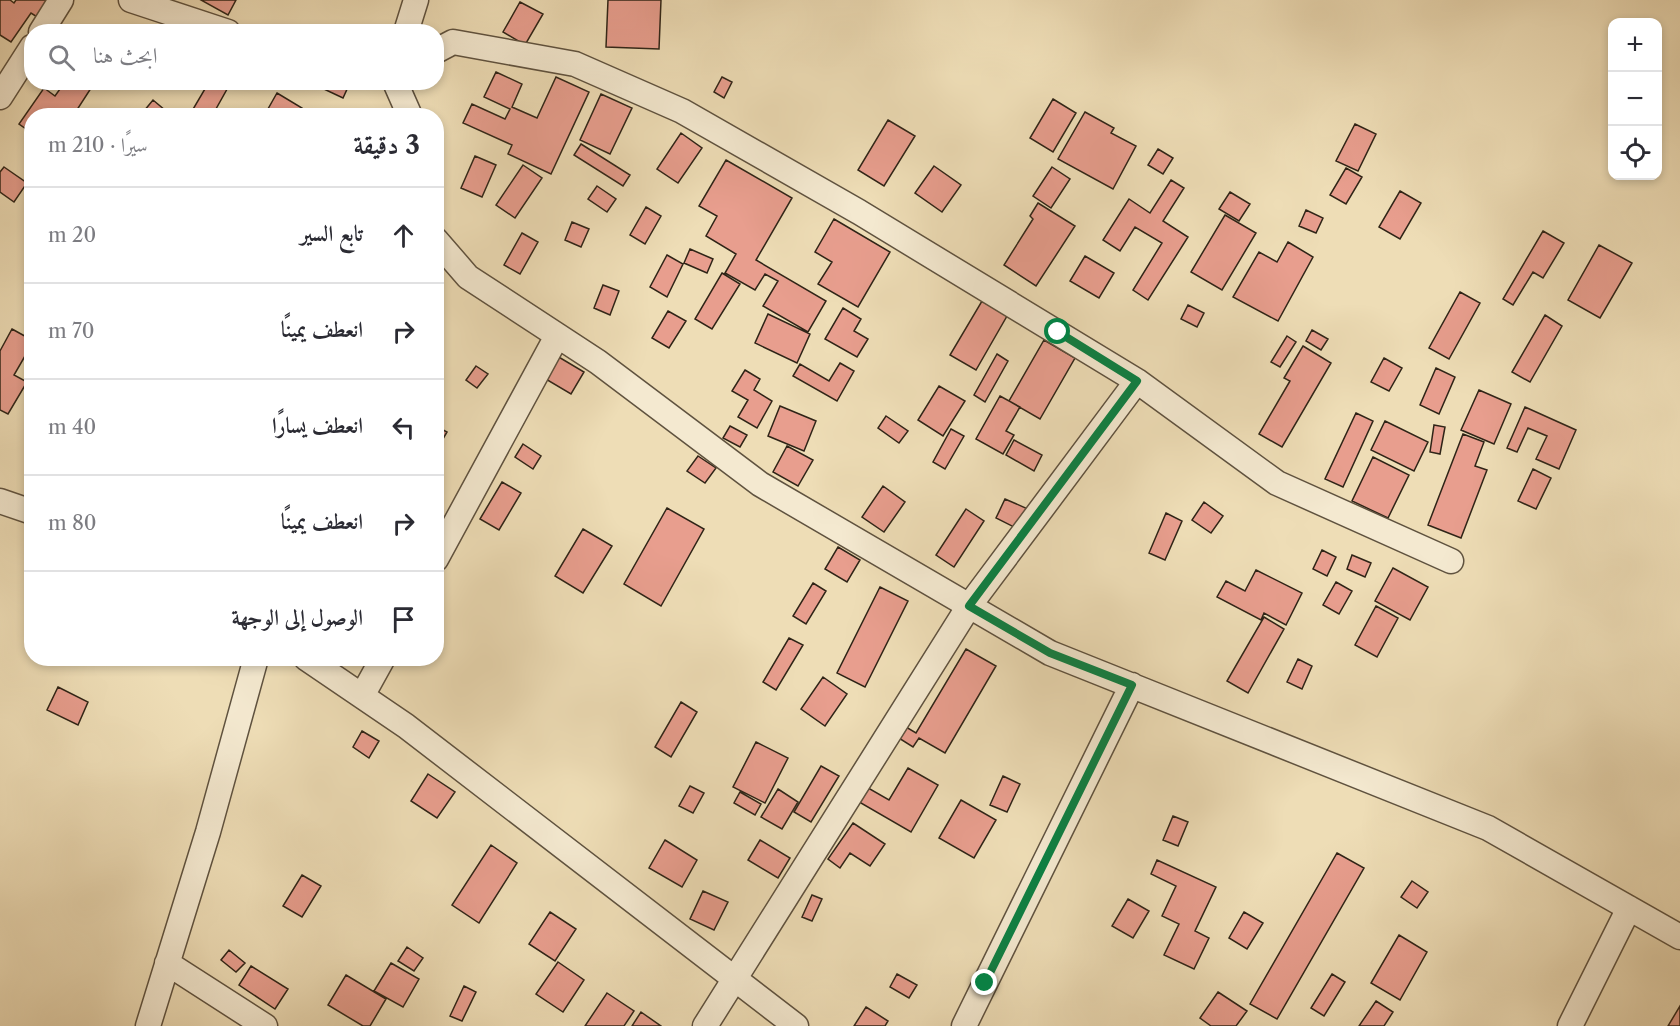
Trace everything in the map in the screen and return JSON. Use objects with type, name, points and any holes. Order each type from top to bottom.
[{"type":"street","points":[[46,24],[61,0]]},
{"type":"street","points":[[131,0],[204,24]]},
{"type":"street","points":[[408,24],[416,0]]},
{"type":"street","points":[[444,47],[453,42],[575,64],[682,111],[859,212],[1137,381],[1277,483],[1451,561]]},
{"type":"street","points":[[0,97],[24,60]]},
{"type":"street","points":[[398,90],[406,108]]},
{"type":"street","points":[[444,255],[468,277],[598,362],[760,484],[1050,653],[1488,828],[1680,938]]},
{"type":"street","points":[[444,544],[557,336]]},
{"type":"street","points":[[705,1026],[969,606],[1137,381]]},
{"type":"street","points":[[0,501],[24,509]]},
{"type":"street","points":[[148,1026],[208,832],[254,666]]},
{"type":"street","points":[[318,666],[406,726],[796,1026]]},
{"type":"street","points":[[362,696],[379,666]]},
{"type":"street","points":[[964,1026],[1132,685]]},
{"type":"street","points":[[1570,1026],[1629,908]]},
{"type":"street","points":[[167,963],[264,1026]]},
{"type":"building","points":[[0,0],[10,0],[14,3],[16,0],[48,0],[42,20],[31,13],[11,42],[0,35]]},
{"type":"building","points":[[201,0],[236,0],[228,15]]},
{"type":"building","points":[[608,0],[661,0],[659,49],[606,47]]},
{"type":"building","points":[[520,2],[543,14],[525,45],[503,32]]},
{"type":"building","points":[[496,72],[522,84],[512,107],[537,118],[556,77],[589,92],[551,174],[508,154],[512,145],[463,123],[472,104],[505,119],[510,109],[484,97]]},
{"type":"building","points":[[722,77],[732,82],[724,98],[714,92]]},
{"type":"building","points":[[43,90],[47,90],[55,96],[59,90],[90,90],[78,108],[30,108]]},
{"type":"building","points":[[204,90],[227,90],[216,108],[194,108]]},
{"type":"building","points":[[326,90],[347,90],[343,98]]},
{"type":"building","points":[[277,93],[302,108],[269,108]]},
{"type":"building","points":[[601,94],[632,108],[610,154],[580,140]]},
{"type":"building","points":[[1053,99],[1076,113],[1053,152],[1030,138]]},
{"type":"building","points":[[153,100],[162,108],[146,108]]},
{"type":"building","points":[[1085,112],[1114,128],[1111,133],[1136,146],[1113,189],[1058,159]]},
{"type":"building","points":[[24,117],[24,127],[19,124]]},
{"type":"building","points":[[888,120],[915,136],[884,186],[858,170]]},
{"type":"building","points":[[1355,124],[1376,134],[1358,171],[1336,161]]},
{"type":"building","points":[[681,133],[702,148],[678,183],[657,169]]},
{"type":"building","points":[[581,144],[630,175],[623,186],[574,155]]},
{"type":"building","points":[[1158,149],[1173,158],[1163,174],[1148,165]]},
{"type":"building","points":[[475,156],[496,165],[482,197],[461,188]]},
{"type":"building","points":[[726,160],[792,198],[756,260],[826,301],[808,332],[763,306],[778,281],[765,274],[755,290],[725,273],[736,254],[706,236],[717,216],[699,206]]},
{"type":"building","points":[[523,165],[542,178],[515,218],[496,205]]},
{"type":"building","points":[[934,166],[961,185],[942,212],[915,193]]},
{"type":"building","points":[[4,167],[24,181],[24,187],[14,202],[0,192],[0,172]]},
{"type":"building","points":[[1052,167],[1070,179],[1051,208],[1033,196]]},
{"type":"building","points":[[1346,168],[1362,177],[1346,204],[1330,195]]},
{"type":"building","points":[[1171,180],[1184,188],[1163,221],[1188,237],[1148,300],[1133,290],[1162,243],[1135,227],[1120,251],[1103,240],[1129,199],[1150,213]]},
{"type":"building","points":[[597,186],[616,199],[607,212],[588,199]]},
{"type":"building","points":[[1400,191],[1421,203],[1400,239],[1379,227]]},
{"type":"building","points":[[1230,192],[1250,204],[1239,221],[1219,209]]},
{"type":"building","points":[[1038,203],[1075,226],[1036,286],[1004,265],[1033,219],[1030,216]]},
{"type":"building","points":[[646,207],[661,216],[645,244],[630,235]]},
{"type":"building","points":[[1306,210],[1323,218],[1316,233],[1299,226]]},
{"type":"building","points":[[1225,215],[1256,233],[1222,290],[1191,272]]},
{"type":"building","points":[[834,219],[890,252],[858,307],[818,284],[832,262],[815,252]]},
{"type":"building","points":[[572,222],[589,229],[581,247],[565,240]]},
{"type":"building","points":[[1543,231],[1564,243],[1543,278],[1533,272],[1513,305],[1503,299]]},
{"type":"building","points":[[522,233],[538,242],[520,274],[504,265]]},
{"type":"building","points":[[1288,242],[1313,257],[1278,321],[1233,297],[1259,252],[1277,262]]},
{"type":"building","points":[[1599,245],[1632,263],[1600,318],[1568,300]]},
{"type":"building","points":[[690,249],[713,259],[707,273],[684,263]]},
{"type":"building","points":[[667,255],[683,264],[667,297],[650,287]]},
{"type":"building","points":[[1085,256],[1114,273],[1099,298],[1070,281]]},
{"type":"building","points":[[722,273],[740,284],[712,329],[695,319]]},
{"type":"building","points":[[603,285],[619,291],[610,315],[594,308]]},
{"type":"building","points":[[1460,292],[1480,303],[1449,359],[1429,348]]},
{"type":"building","points":[[982,301],[1007,316],[976,370],[950,355]]},
{"type":"building","points":[[1188,305],[1204,313],[1197,327],[1181,319]]},
{"type":"building","points":[[843,308],[861,319],[854,331],[868,339],[857,357],[825,339]]},
{"type":"building","points":[[668,311],[686,321],[669,348],[652,338]]},
{"type":"building","points":[[768,314],[810,334],[797,363],[755,343]]},
{"type":"building","points":[[1545,315],[1562,326],[1530,382],[1512,372]]},
{"type":"building","points":[[12,329],[24,336],[24,358],[14,375],[24,380],[24,387],[8,414],[0,410],[0,351]]},
{"type":"building","points":[[1312,330],[1328,339],[1321,350],[1306,341]]},
{"type":"building","points":[[1287,336],[1296,342],[1280,367],[1271,362]]},
{"type":"building","points":[[1044,340],[1075,358],[1040,419],[1009,401]]},
{"type":"building","points":[[1303,346],[1331,363],[1282,447],[1259,434],[1290,381],[1284,378]]},
{"type":"building","points":[[997,354],[1008,361],[985,402],[974,395]]},
{"type":"building","points":[[557,356],[584,372],[571,394],[544,378]]},
{"type":"building","points":[[1384,358],[1402,368],[1389,391],[1371,382]]},
{"type":"building","points":[[840,363],[854,371],[837,401],[793,376],[800,364],[829,381]]},
{"type":"building","points":[[476,366],[488,374],[477,388],[466,380]]},
{"type":"building","points":[[1436,368],[1455,377],[1439,414],[1420,405]]},
{"type":"building","points":[[745,370],[760,379],[754,390],[772,401],[757,428],[738,417],[748,400],[732,391]]},
{"type":"building","points":[[939,386],[965,401],[943,436],[918,420]]},
{"type":"building","points":[[1479,390],[1511,404],[1494,444],[1461,430]]},
{"type":"building","points":[[1000,396],[1020,407],[1006,431],[1014,435],[1003,454],[976,439]]},
{"type":"building","points":[[780,406],[816,421],[804,451],[768,436]]},
{"type":"building","points":[[1525,407],[1576,430],[1559,469],[1536,459],[1547,436],[1528,428],[1517,452],[1507,448]]},
{"type":"building","points":[[1356,413],[1373,421],[1343,487],[1325,479]]},
{"type":"building","points":[[886,416],[908,431],[899,443],[878,428]]},
{"type":"building","points":[[1385,421],[1428,442],[1414,471],[1371,450]]},
{"type":"building","points":[[1434,425],[1445,427],[1440,454],[1430,452]]},
{"type":"building","points":[[730,426],[747,435],[740,447],[723,438]]},
{"type":"building","points":[[951,429],[964,436],[945,469],[933,462]]},
{"type":"building","points":[[1463,434],[1484,442],[1475,466],[1487,470],[1461,538],[1428,525]]},
{"type":"building","points":[[1014,440],[1042,455],[1034,471],[1006,455]]},
{"type":"building","points":[[523,444],[541,456],[533,469],[515,457]]},
{"type":"building","points":[[787,446],[813,460],[798,486],[773,472]]},
{"type":"building","points":[[698,456],[716,468],[705,483],[687,471]]},
{"type":"building","points":[[1373,457],[1409,475],[1388,518],[1352,501]]},
{"type":"building","points":[[1533,469],[1551,478],[1536,509],[1518,501]]},
{"type":"building","points":[[502,482],[521,493],[499,530],[480,519]]},
{"type":"building","points":[[883,486],[905,502],[884,532],[862,517]]},
{"type":"building","points":[[1005,499],[1028,509],[1018,529],[996,518]]},
{"type":"building","points":[[1204,502],[1223,516],[1211,533],[1192,520]]},
{"type":"building","points":[[667,508],[704,529],[661,606],[624,584]]},
{"type":"building","points":[[966,509],[984,521],[954,567],[936,555]]},
{"type":"building","points":[[1166,513],[1182,521],[1165,560],[1149,553]]},
{"type":"building","points":[[583,529],[612,546],[583,593],[555,576]]},
{"type":"building","points":[[838,547],[860,560],[847,582],[825,569]]},
{"type":"building","points":[[1322,550],[1336,557],[1327,576],[1313,569]]},
{"type":"building","points":[[1352,555],[1371,563],[1365,577],[1347,569]]},
{"type":"building","points":[[1393,568],[1428,587],[1410,620],[1375,601]]},
{"type":"building","points":[[1256,570],[1302,593],[1286,625],[1264,613],[1261,620],[1217,597],[1226,581],[1245,591]]},
{"type":"building","points":[[1336,582],[1352,591],[1339,614],[1323,605]]},
{"type":"building","points":[[813,583],[826,591],[806,624],[793,616]]},
{"type":"building","points":[[880,587],[908,601],[865,687],[837,673]]},
{"type":"building","points":[[1376,606],[1398,618],[1377,657],[1355,645]]},
{"type":"building","points":[[1264,617],[1284,629],[1248,693],[1227,681]]},
{"type":"building","points":[[789,638],[803,645],[776,690],[763,682]]},
{"type":"building","points":[[966,649],[996,666],[945,753],[919,738],[913,747],[894,735],[901,724],[916,733]]},
{"type":"building","points":[[1298,659],[1312,666],[1302,689],[1287,682]]},
{"type":"building","points":[[823,677],[847,694],[825,726],[801,709]]},
{"type":"building","points":[[58,687],[88,702],[78,725],[47,710]]},
{"type":"building","points":[[681,702],[697,712],[671,757],[655,747]]},
{"type":"building","points":[[362,731],[379,741],[369,758],[353,747]]},
{"type":"building","points":[[756,742],[788,758],[765,803],[733,787]]},
{"type":"building","points":[[821,766],[839,776],[811,822],[794,812]]},
{"type":"building","points":[[908,768],[938,785],[911,832],[854,799],[863,785],[889,800]]},
{"type":"building","points":[[428,774],[455,792],[437,818],[411,801]]},
{"type":"building","points":[[1003,776],[1020,784],[1007,812],[990,805]]},
{"type":"building","points":[[690,786],[704,793],[693,813],[679,806]]},
{"type":"building","points":[[778,789],[798,802],[782,829],[761,817]]},
{"type":"building","points":[[740,792],[761,804],[755,815],[734,803]]},
{"type":"building","points":[[961,800],[996,820],[974,858],[939,838]]},
{"type":"building","points":[[1173,816],[1188,822],[1178,846],[1163,840]]},
{"type":"building","points":[[853,823],[885,844],[870,866],[850,853],[840,868],[828,859]]},
{"type":"building","points":[[665,840],[697,860],[682,887],[649,868]]},
{"type":"building","points":[[760,840],[790,858],[778,878],[748,860]]},
{"type":"building","points":[[491,845],[517,863],[479,923],[452,905]]},
{"type":"building","points":[[1337,853],[1364,868],[1277,1019],[1250,1004]]},
{"type":"building","points":[[1157,860],[1216,887],[1195,931],[1209,938],[1194,969],[1164,955],[1179,924],[1162,916],[1176,886],[1151,874]]},
{"type":"building","points":[[302,875],[321,886],[302,917],[283,906]]},
{"type":"building","points":[[1412,881],[1428,892],[1417,908],[1401,897]]},
{"type":"building","points":[[703,891],[728,902],[714,930],[690,919]]},
{"type":"building","points":[[812,895],[822,899],[812,921],[802,917]]},
{"type":"building","points":[[1128,899],[1149,911],[1133,938],[1112,926]]},
{"type":"building","points":[[550,912],[576,929],[555,961],[529,944]]},
{"type":"building","points":[[1244,912],[1263,923],[1247,949],[1229,938]]},
{"type":"building","points":[[1399,935],[1427,952],[1400,1000],[1371,983]]},
{"type":"building","points":[[407,947],[423,958],[414,971],[398,961]]},
{"type":"building","points":[[229,950],[245,963],[236,972],[221,960]]},
{"type":"building","points":[[558,962],[584,980],[563,1012],[536,994]]},
{"type":"building","points":[[391,963],[419,979],[403,1007],[374,991]]},
{"type":"building","points":[[251,966],[288,989],[275,1009],[239,985]]},
{"type":"building","points":[[897,974],[917,985],[909,998],[890,987]]},
{"type":"building","points":[[1332,974],[1345,982],[1324,1016],[1311,1008]]},
{"type":"building","points":[[346,975],[386,999],[370,1026],[363,1026],[328,1005]]},
{"type":"building","points":[[464,986],[476,992],[462,1021],[450,1016]]},
{"type":"building","points":[[1218,992],[1247,1011],[1236,1026],[1211,1026],[1200,1018]]},
{"type":"building","points":[[607,993],[634,1011],[624,1026],[585,1026]]},
{"type":"building","points":[[1376,1001],[1393,1012],[1384,1026],[1359,1026]]},
{"type":"building","points":[[1680,1006],[1680,1026],[1668,1026]]},
{"type":"building","points":[[866,1007],[888,1021],[885,1026],[854,1026]]},
{"type":"building","points":[[641,1012],[661,1026],[632,1026]]},
{"type":"route","points":[[985,983],[1132,685],[1050,653],[969,606],[1137,381],[1058,332]]}]
